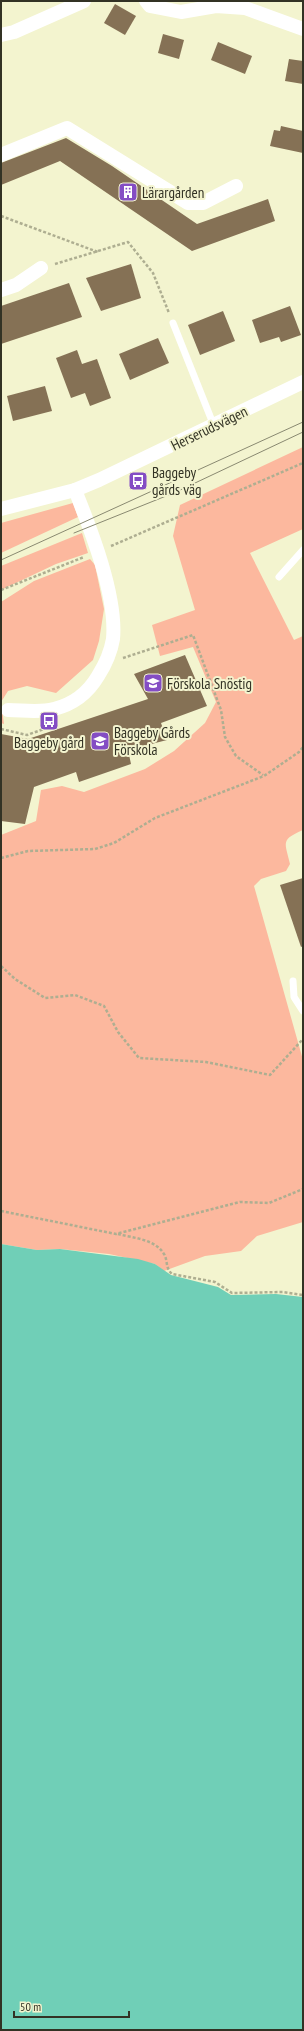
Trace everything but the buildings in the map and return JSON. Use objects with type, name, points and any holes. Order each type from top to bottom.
[{"type":"street","points":[[1,35],[14,32],[84,1]]},
{"type":"street","points":[[146,1],[150,6],[181,12],[216,6],[245,8],[303,29]]},
{"type":"street","points":[[1,155],[68,128],[188,203],[203,203],[236,186]]},
{"type":"street","points":[[1,290],[16,285],[41,268]]},
{"type":"street","name":"Herserudsvägen","points":[[1,509],[75,490],[150,457],[303,382]]},
{"type":"street","points":[[8,710],[52,710],[69,704],[84,694],[104,666],[113,640],[110,600],[97,546],[75,490]]},
{"type":"lane","points":[[173,323],[214,426]]},
{"type":"lane","points":[[279,577],[303,550]]},
{"type":"lane","points":[[292,981],[294,997],[303,1011]]},
{"type":"path","points":[[1,216],[98,252]]},
{"type":"path","points":[[41,268],[128,242],[153,273],[173,323]]},
{"type":"path","points":[[1,590],[97,546],[303,463]]},
{"type":"path","points":[[104,666],[122,658],[193,635],[221,710],[225,737],[236,756],[264,776]]},
{"type":"path","points":[[1,858],[28,851],[95,849],[114,843],[155,818],[264,776],[303,747]]},
{"type":"path","points":[[1,966],[16,979],[45,998],[75,995],[104,1006],[118,1032],[139,1058],[206,1062],[270,1075],[303,1039]]},
{"type":"path","points":[[116,1234],[240,1202],[268,1203],[303,1189]]},
{"type":"path","points":[[1,1211],[153,1242],[164,1254],[168,1271],[172,1274],[215,1282],[232,1293],[283,1292],[303,1295]]},
{"type":"shaded area","points":[[303,447],[303,529],[250,553],[294,640],[303,636],[303,830],[287,839],[286,846],[290,864],[286,871],[261,879],[254,886],[303,1060],[303,1222],[257,1236],[241,1251],[205,1256],[164,1271],[155,1264],[109,1254],[60,1249],[37,1250],[1,1244],[1,835],[36,821],[41,790],[62,786],[84,792],[145,769],[174,751],[205,723],[216,702],[193,647],[160,656],[152,625],[195,610],[173,536],[180,505]]},
{"type":"shaded area","points":[[73,503],[78,517],[1,553],[1,523]]},
{"type":"shaded area","points":[[82,533],[88,553],[56,564],[1,590],[1,566]]},
{"type":"shaded area","points":[[90,559],[95,565],[104,609],[99,641],[93,660],[56,693],[27,686],[8,691],[1,702],[1,602],[34,581]]},
{"type":"shaded area","points":[[1,702],[4,724],[1,723]]},
{"type":"water","points":[[1,1244],[37,1250],[60,1249],[138,1259],[155,1264],[171,1275],[218,1287],[231,1295],[276,1294],[303,1297],[303,2030],[1,2030]]},
{"type":"tram line","points":[[1,560],[303,422]]},
{"type":"tram line","points":[[74,533],[176,492],[303,432]]},
{"type":"place","name":"Lärargården","points":[[128,192]]},
{"type":"place","name":"Baggeby gårds väg","points":[[138,481]]},
{"type":"place","name":"Förskola Snöstig","points":[[153,683]]},
{"type":"place","name":"Baggeby gård","points":[[49,721]]},
{"type":"place","name":"Baggeby Gårds Förskola","points":[[100,741]]}]
